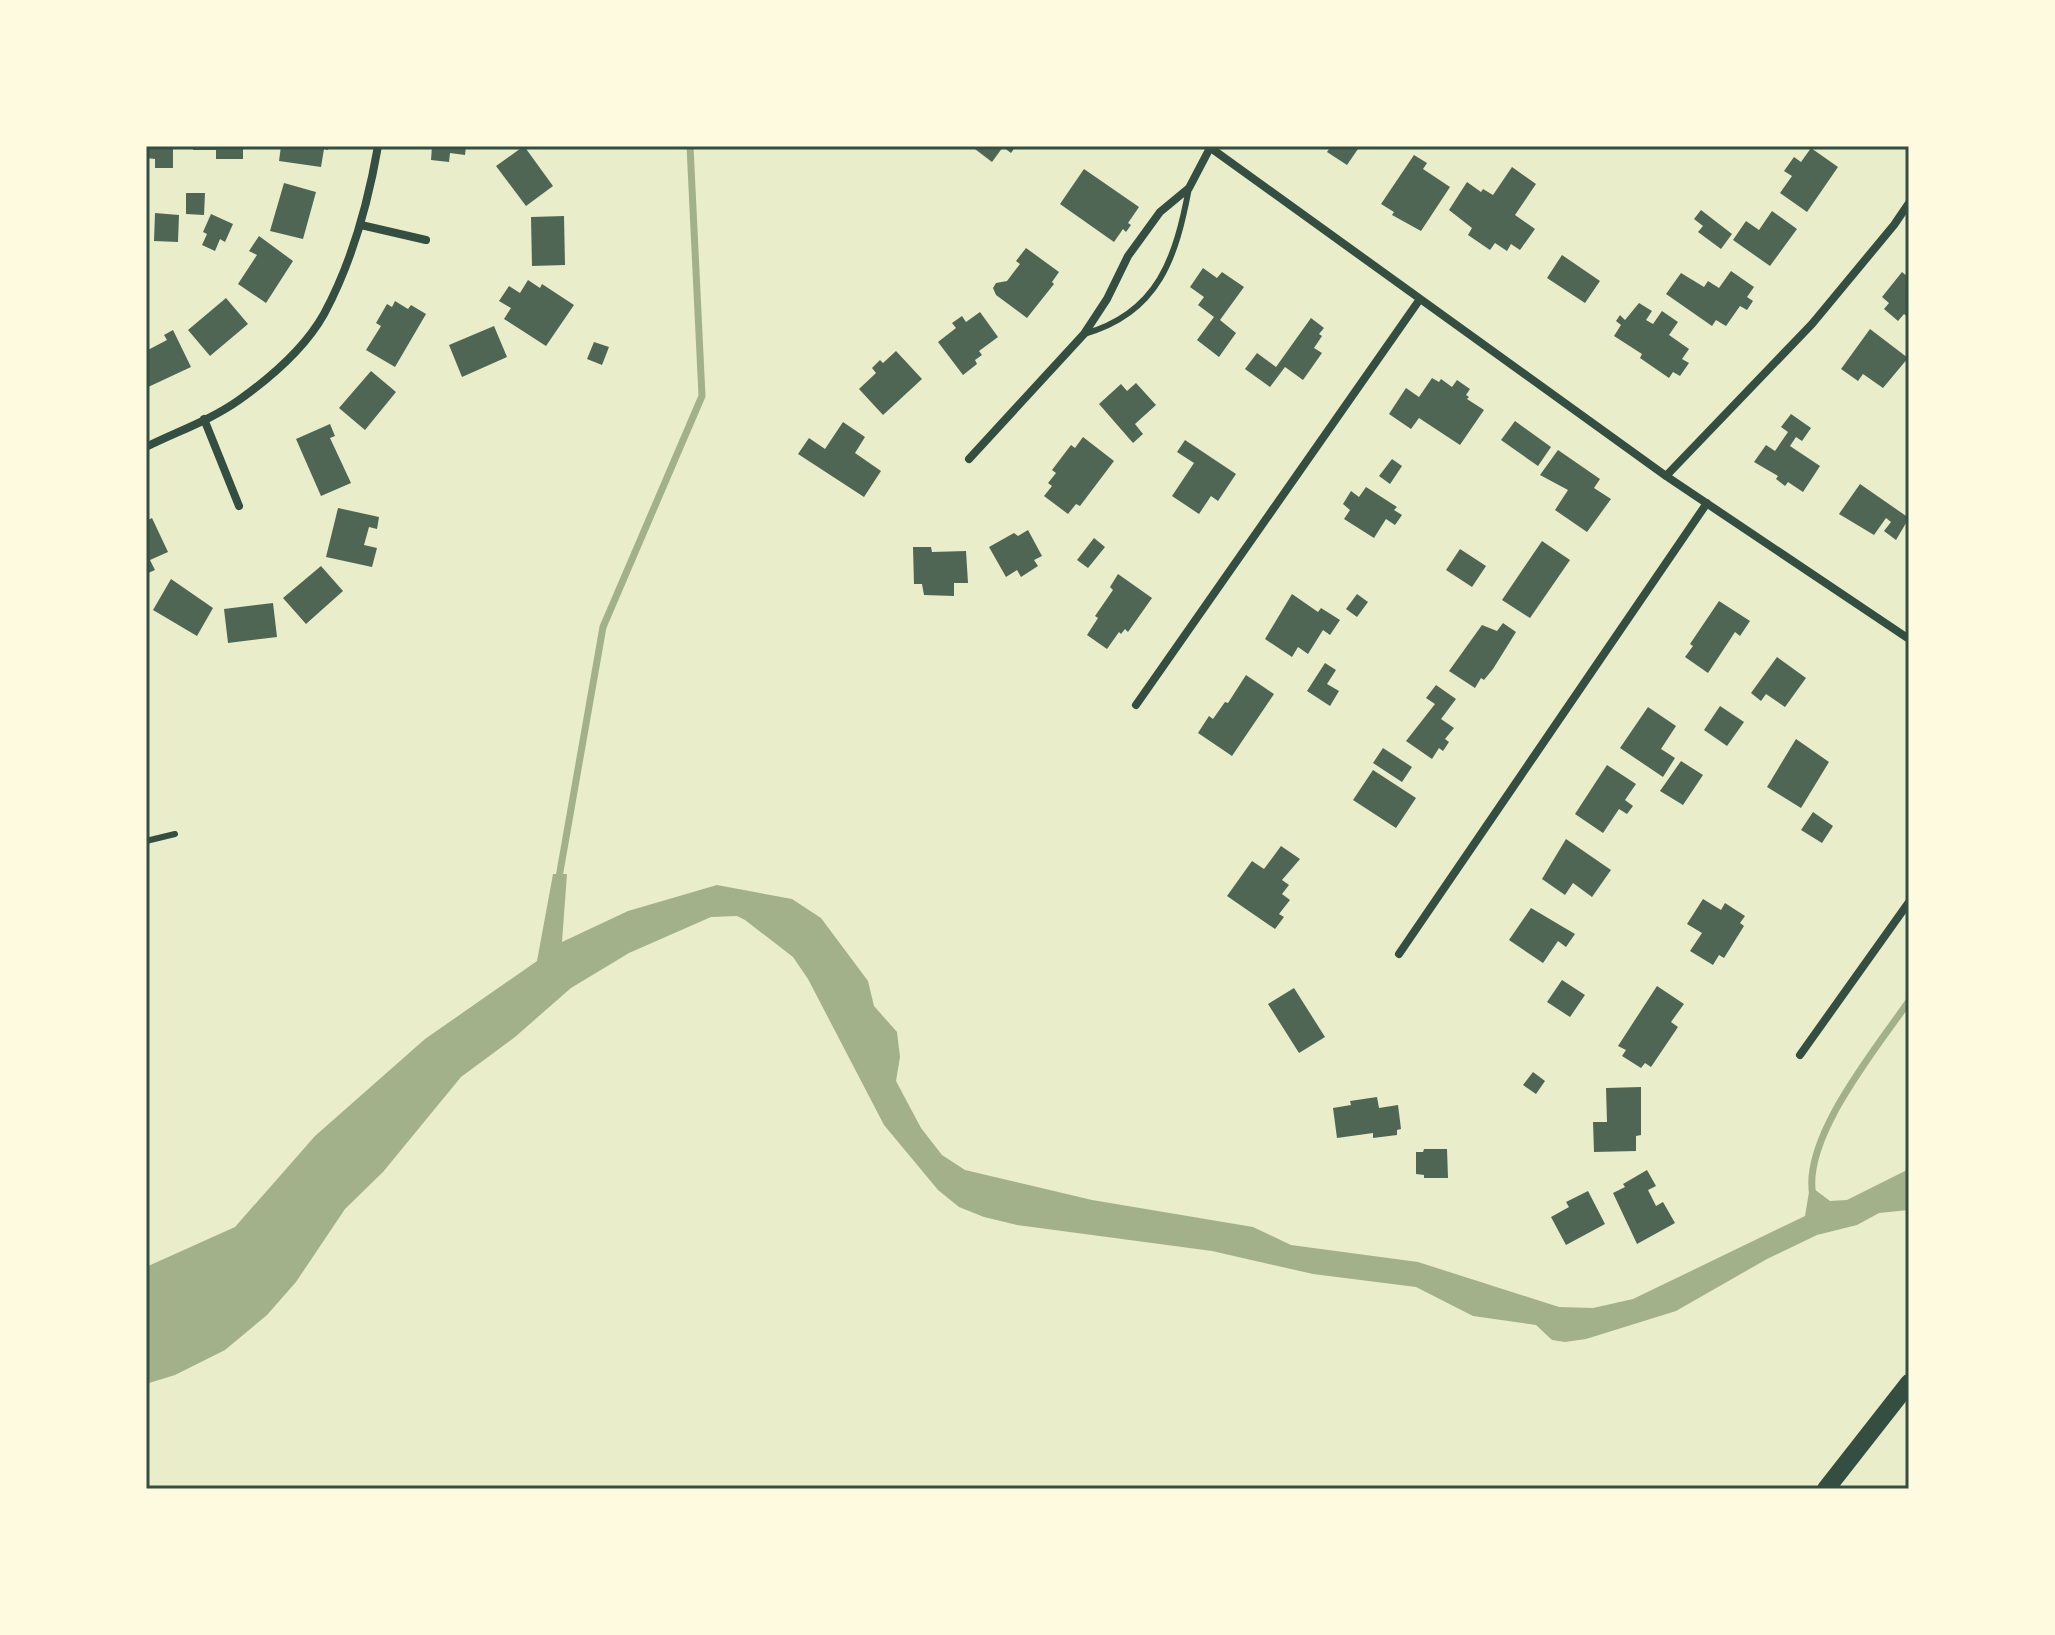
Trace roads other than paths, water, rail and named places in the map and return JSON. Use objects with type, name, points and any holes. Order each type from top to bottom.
[{"type":"main road","points":[[1826,1489],[1909,1383]]},
{"type":"street","points":[[146,447],[236,402],[271,375],[323,315],[361,225],[378,146]]},
{"type":"street","points":[[969,459],[1084,334],[1107,299],[1128,256],[1160,212],[1189,188],[1210,147],[1666,476],[1909,639]]},
{"type":"street","points":[[1666,476],[1812,324],[1909,203]]},
{"type":"street","points":[[361,225],[426,240]]},
{"type":"street","points":[[1136,705],[1420,299]]},
{"type":"street","points":[[204,419],[239,506]]},
{"type":"street","points":[[1399,954],[1707,503]]},
{"type":"street","points":[[1800,1055],[1909,902]]},
{"type":"lane","points":[[1084,334],[1126,315],[1161,281],[1182,225],[1189,188]]},
{"type":"lane","points":[[146,841],[175,834]]},
{"type":"waterway","points":[[558,883],[603,627],[702,396],[690,146]]},
{"type":"waterway","points":[[1813,1196],[1812,1173],[1818,1148],[1830,1121],[1861,1068],[1909,1001]]}]
